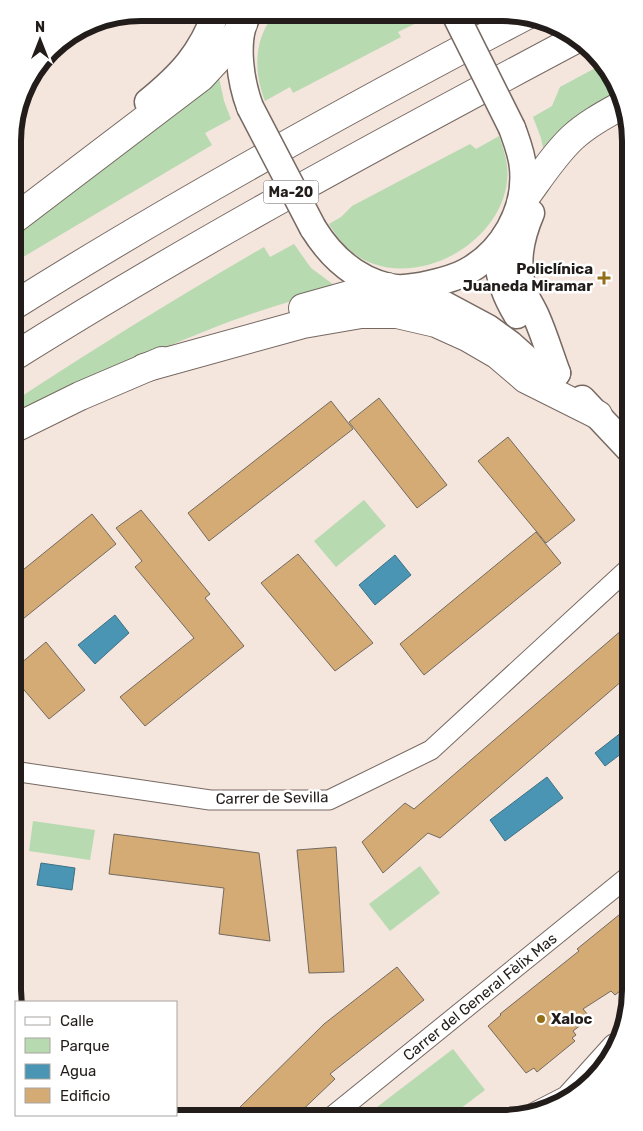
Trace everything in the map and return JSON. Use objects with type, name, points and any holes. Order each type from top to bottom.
[{"type":"highway","points":[[21,215],[201,77],[225,51],[243,22]]},
{"type":"highway","name":"Ma-20","points":[[21,301],[226,179],[404,80],[513,22]]},
{"type":"highway","name":"Ma-20","points":[[21,352],[248,216],[570,42]]},
{"type":"highway","points":[[521,204],[555,157],[573,137],[617,108]]},
{"type":"highway","points":[[21,425],[80,396],[144,368],[289,312],[353,294],[393,287]]},
{"type":"highway","points":[[144,368],[302,324],[361,314],[397,314],[436,323],[467,337],[498,355],[526,379],[598,415]]},
{"type":"street","points":[[459,21],[512,128],[521,151],[524,169],[521,204],[504,238],[499,254],[498,265],[506,294],[514,310],[557,374],[622,441]]},
{"type":"street","points":[[96,157],[106,138],[188,66],[212,22]]},
{"type":"street","points":[[246,22],[240,51],[242,82],[250,107],[313,228],[325,247],[338,261],[353,272],[423,296],[454,309],[488,328],[529,361],[557,374]]},
{"type":"street","points":[[557,374],[520,279],[519,260],[522,236],[536,204],[565,163],[596,135],[620,120]]},
{"type":"street","points":[[393,287],[416,287],[449,280],[466,272],[490,255],[504,238]]},
{"type":"street","name":"Carrer de Sevilla","points":[[21,772],[210,800],[329,800],[431,750],[621,575]]},
{"type":"street","name":"Carrer del General Fèlix Mas","points":[[340,1110],[621,882]]},
{"type":"street","points":[[579,1082],[601,1057]]},
{"type":"green space","points":[[420,21],[398,32],[401,37],[293,93],[290,87],[265,101],[257,66],[259,44],[268,23]]},
{"type":"green space","points":[[596,68],[613,98],[544,152],[533,117],[552,106],[560,87]]},
{"type":"green space","points":[[218,73],[224,101],[231,119],[205,133],[212,145],[21,258],[21,231]]},
{"type":"green space","points":[[499,136],[507,163],[507,181],[502,202],[491,221],[477,238],[459,251],[439,261],[417,267],[395,268],[374,264],[353,253],[329,224],[341,217],[352,206],[470,144],[476,149]]},
{"type":"green space","points":[[294,244],[311,268],[334,285],[334,288],[223,324],[183,340],[21,413],[21,397],[137,323],[264,247],[270,257]]},
{"type":"green space","points":[[364,500],[386,526],[336,567],[314,541]]},
{"type":"green space","points":[[33,821],[95,830],[90,860],[29,851]]},
{"type":"green space","points":[[420,866],[440,893],[390,931],[369,904]]},
{"type":"green space","points":[[453,1049],[485,1090],[459,1110],[373,1110]]},
{"type":"water","points":[[395,555],[411,575],[375,605],[359,585]]},
{"type":"water","points":[[115,615],[129,633],[95,664],[78,645]]},
{"type":"water","points":[[621,733],[621,754],[605,766],[595,753]]},
{"type":"water","points":[[547,777],[563,798],[505,841],[490,820]]},
{"type":"water","points":[[41,863],[75,868],[72,890],[37,885]]},
{"type":"building","points":[[379,398],[447,485],[417,508],[349,422]]},
{"type":"building","points":[[331,401],[353,429],[209,541],[188,513]]},
{"type":"building","points":[[508,437],[575,520],[546,543],[478,461]]},
{"type":"building","points":[[141,510],[210,594],[205,598],[244,646],[145,726],[120,697],[194,638],[135,567],[142,561],[116,528]]},
{"type":"building","points":[[92,514],[116,544],[21,621],[21,572]]},
{"type":"building","points":[[536,532],[561,563],[424,675],[400,644]]},
{"type":"building","points":[[298,554],[373,643],[335,671],[261,583]]},
{"type":"building","points":[[621,630],[621,681],[440,838],[428,833],[383,873],[362,842],[405,803],[414,809]]},
{"type":"building","points":[[46,642],[85,690],[49,719],[21,686],[21,663]]},
{"type":"building","points":[[114,834],[259,853],[270,941],[219,934],[224,888],[109,874]]},
{"type":"building","points":[[336,847],[344,972],[309,973],[297,850]]},
{"type":"building","name":"Xaloc","points":[[621,913],[621,990],[615,995],[611,991],[583,1009],[588,1015],[580,1022],[582,1024],[573,1031],[576,1035],[572,1038],[575,1041],[537,1072],[534,1068],[526,1073],[488,1026],[500,1014],[579,951],[577,949]]},
{"type":"building","points":[[397,967],[424,1000],[330,1074],[335,1079],[302,1110],[237,1110],[324,1024]]},
{"type":"place","name":"Policlínica Juaneda Miramar","points":[[604,278]]},
{"type":"place","name":"Xaloc","points":[[541,1019]]}]
